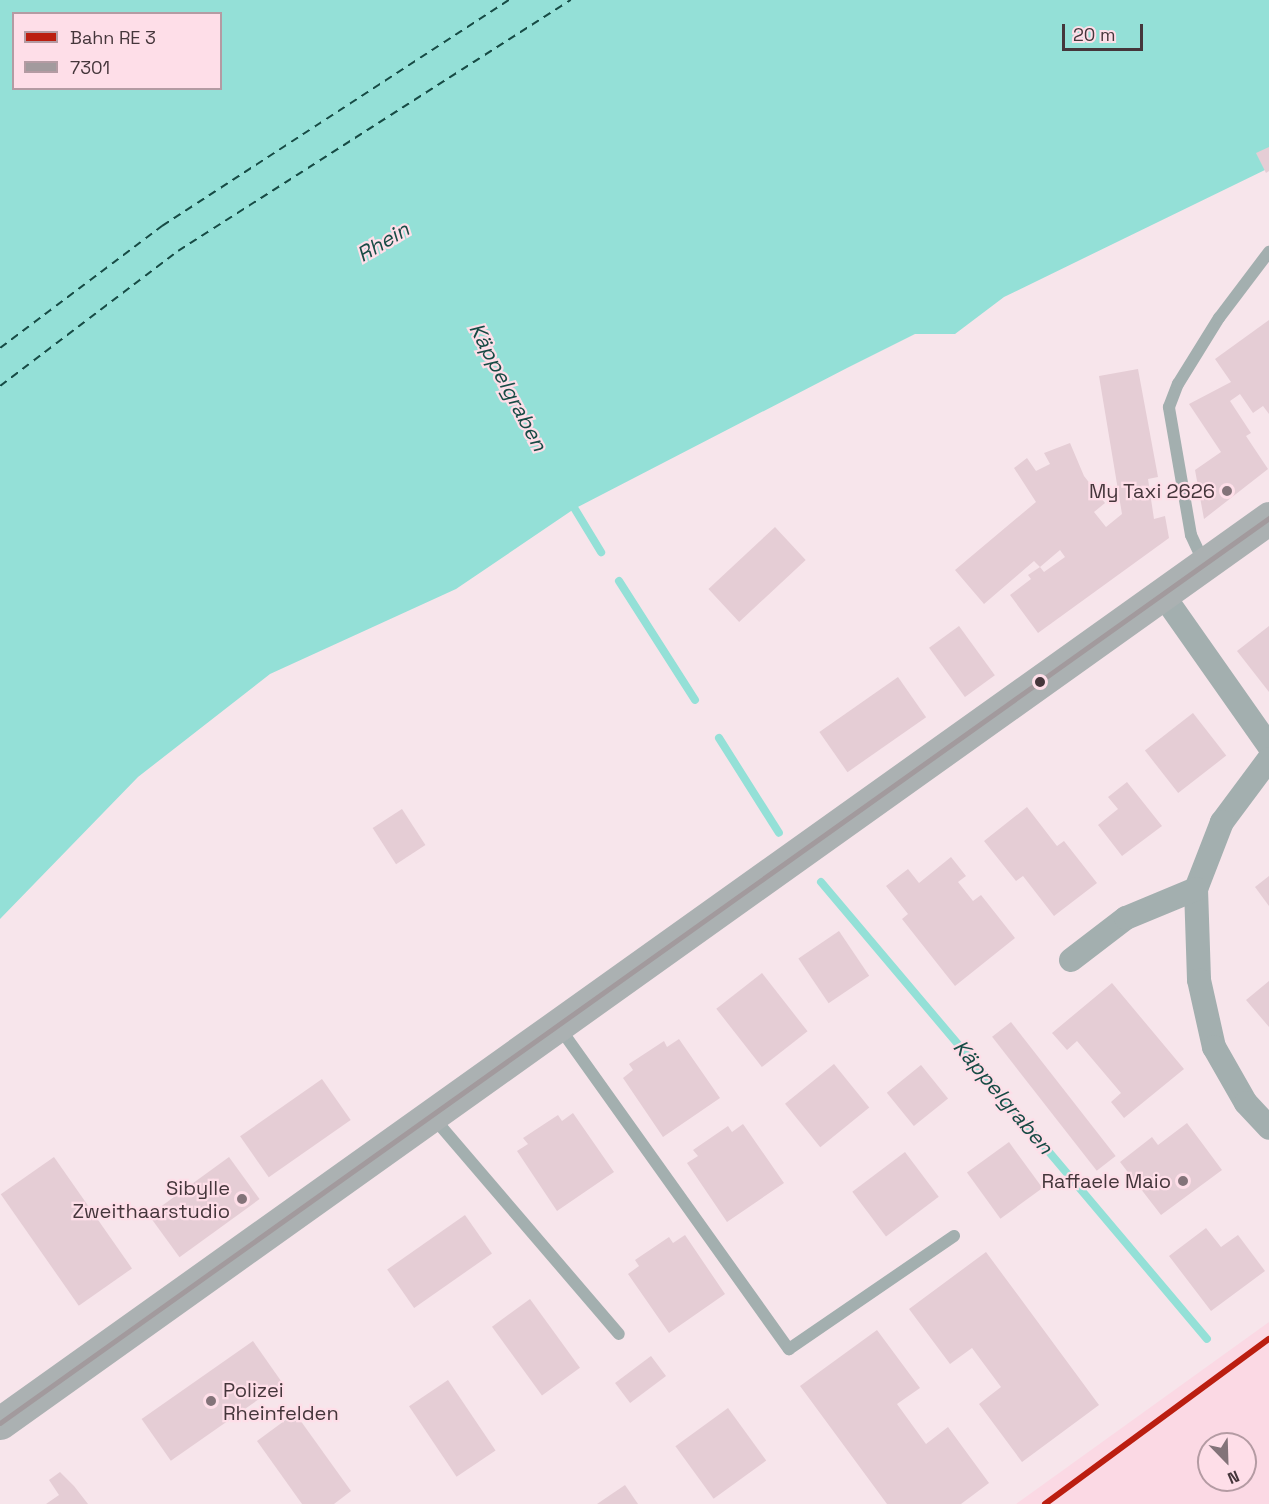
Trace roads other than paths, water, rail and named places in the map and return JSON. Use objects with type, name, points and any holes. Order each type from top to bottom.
[{"type":"main road","points":[[0,1423],[812,848],[1269,518]]},
{"type":"street","points":[[1162,595],[1269,746]]},
{"type":"street","points":[[1269,759],[1222,822],[1196,889],[1200,980],[1214,1047],[1246,1103],[1269,1128]]},
{"type":"street","points":[[1071,960],[1126,918],[1196,889]]},
{"type":"lane","points":[[1205,566],[1191,535],[1169,407],[1178,384],[1219,318],[1269,252]]},
{"type":"lane","points":[[559,1027],[789,1349],[954,1236]]},
{"type":"lane","points":[[432,1116],[619,1334]]},
{"type":"water","name":"Rhein","points":[[0,0],[1269,0],[1269,168],[1004,297],[955,334],[915,334],[574,509],[456,589],[270,674],[138,777],[0,919]]},
{"type":"waterway","name":"Käppelgraben","points":[[570,501],[601,552]]},
{"type":"waterway","name":"Käppelgraben","points":[[619,581],[695,700]]},
{"type":"waterway","name":"Käppelgraben","points":[[719,738],[779,833]]},
{"type":"waterway","name":"Käppelgraben","points":[[821,882],[1207,1339]]},
{"type":"place","name":"My Taxi 2626","points":[[1227,491]]},
{"type":"place","name":"Raffaele Maio","points":[[1183,1181]]},
{"type":"place","name":"Sibylle Zweithaarstudio","points":[[242,1199]]},
{"type":"place","name":"Polizei Rheinfelden","points":[[211,1401]]}]
